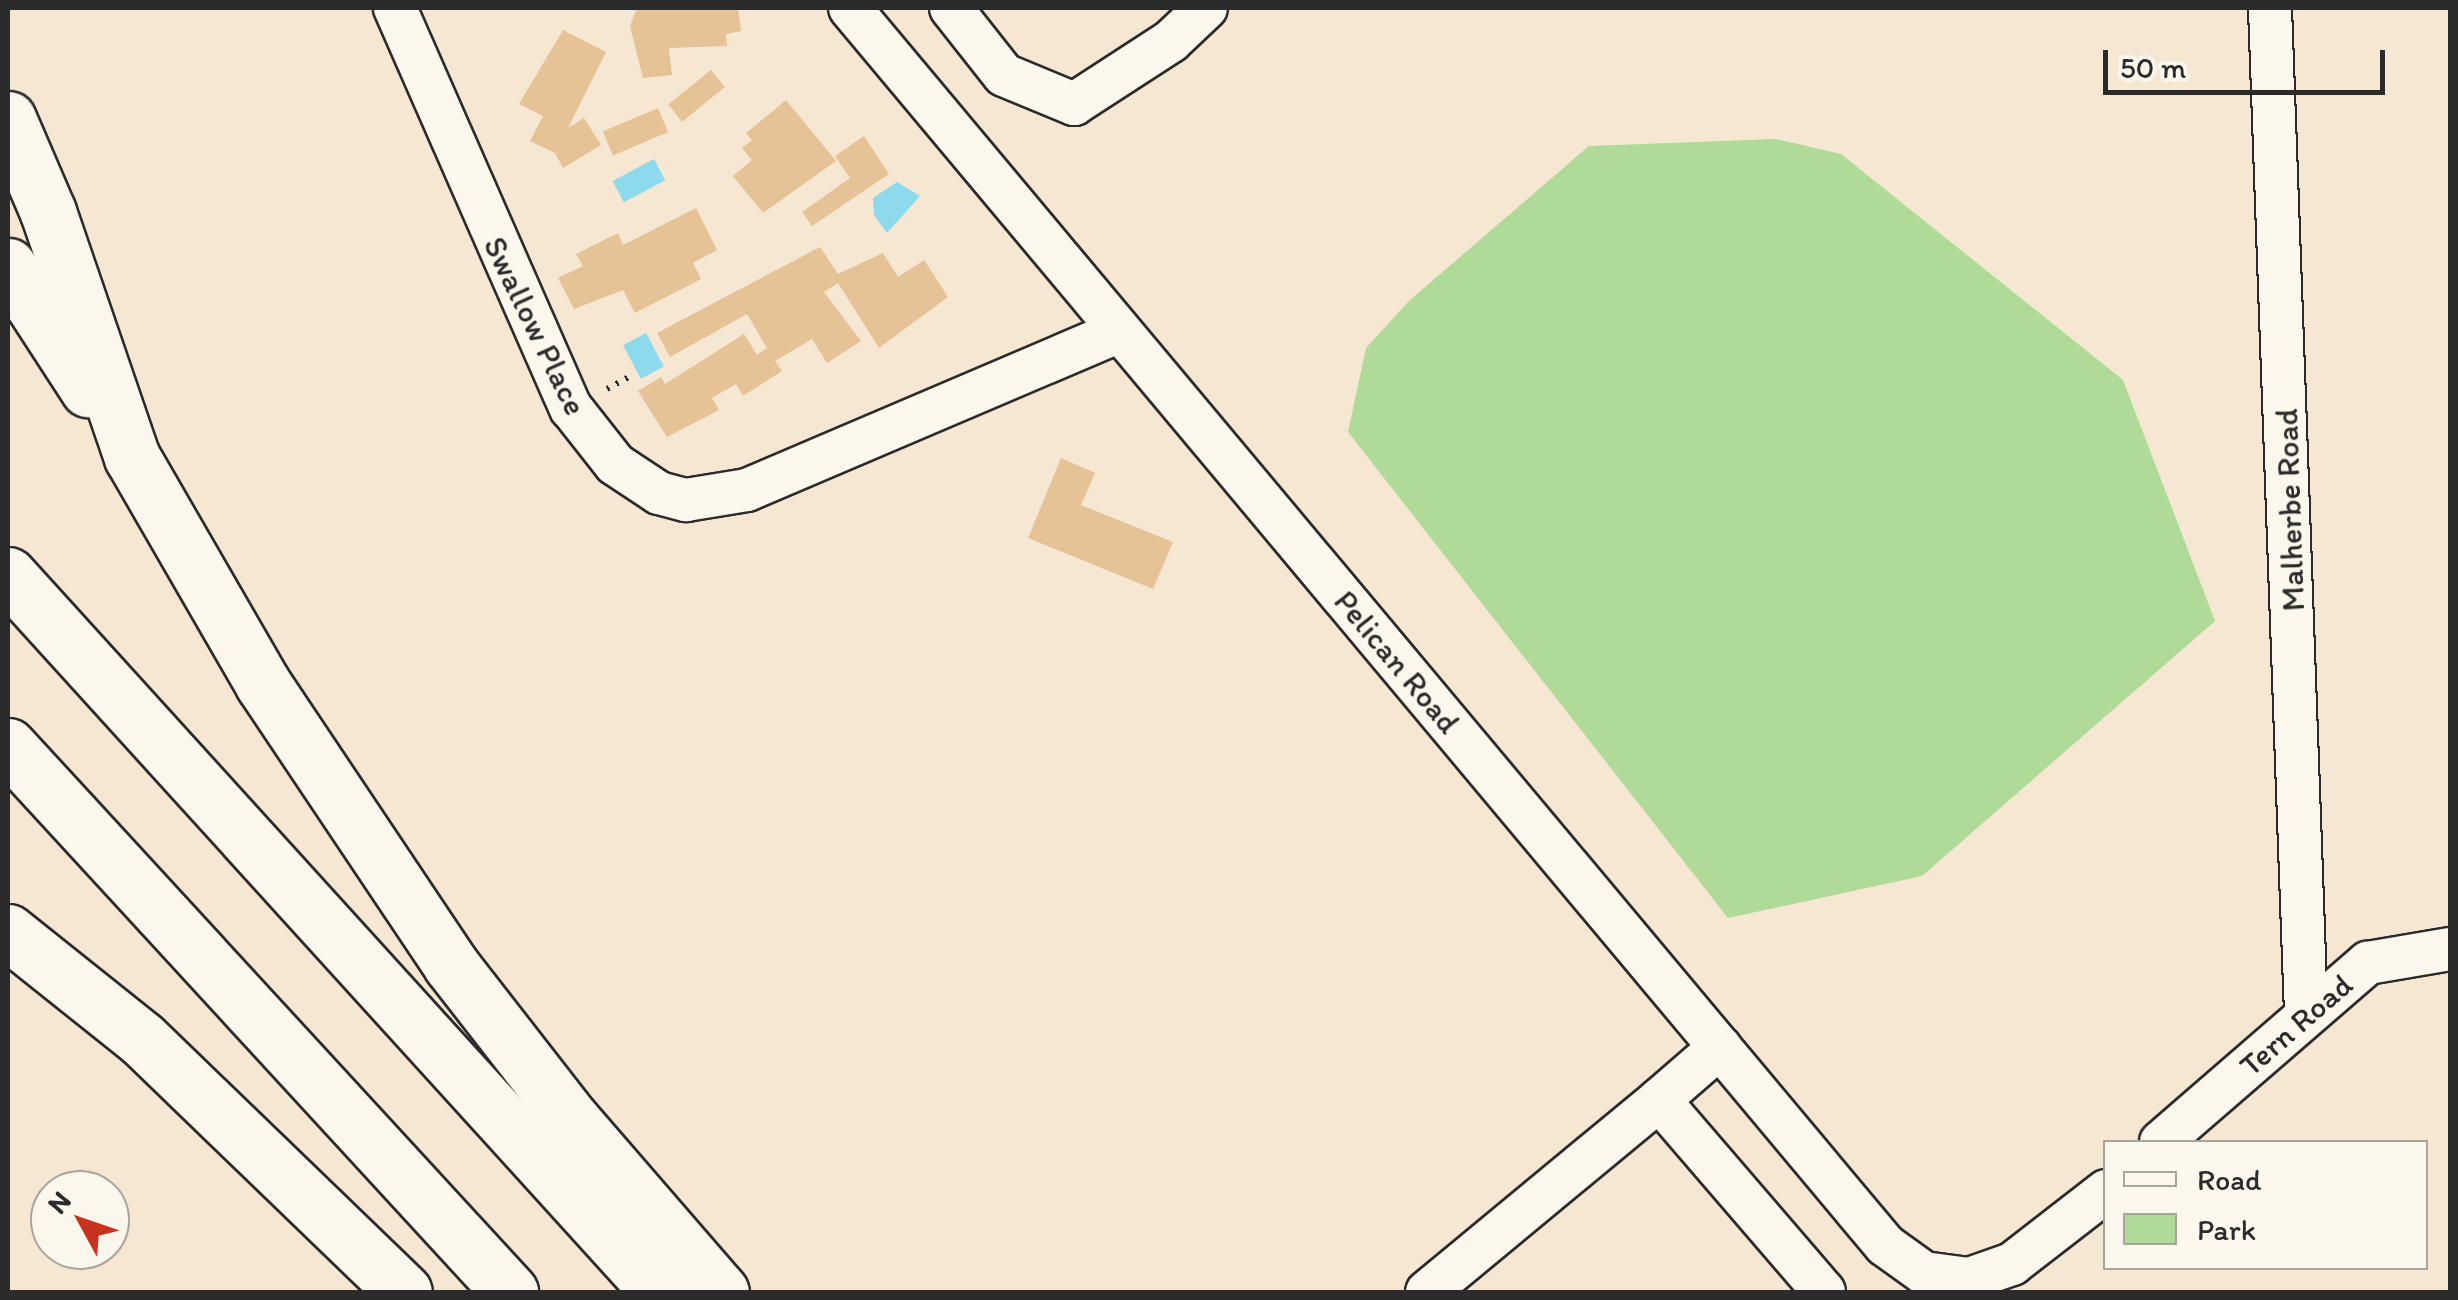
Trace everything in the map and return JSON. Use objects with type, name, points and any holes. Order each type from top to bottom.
[{"type":"highway","points":[[8,119],[48,212],[132,456]]},
{"type":"highway","points":[[8,266],[132,456],[263,684],[441,950],[572,1119],[721,1292]]},
{"type":"highway","points":[[8,575],[659,1292]]},
{"type":"highway","points":[[8,746],[510,1292]]},
{"type":"highway","points":[[8,932],[142,1039],[404,1292]]},
{"type":"street","name":"Swallow Place","points":[[395,8],[571,408],[614,464],[659,492],[686,500],[746,490],[1120,331]]},
{"type":"street","name":"Pelican Road","points":[[850,8],[1885,1245],[1924,1273],[1969,1279],[2012,1264],[2103,1193]]},
{"type":"street","points":[[951,8],[1004,75],[1074,104],[1170,41],[1206,8]]},
{"type":"street","name":"Malherbe Road","points":[[2270,8],[2306,1013]]},
{"type":"street","name":"Tern Road","points":[[2163,1140],[2368,963],[2450,950]]},
{"type":"street","points":[[1426,1292],[1720,1047]]},
{"type":"street","points":[[1659,1100],[1824,1292]]},
{"type":"green space","points":[[1776,139],[1841,154],[2123,380],[2215,621],[1922,876],[1728,918],[1348,432],[1366,348],[1410,300],[1589,146]]},
{"type":"water","points":[[654,159],[665,180],[624,202],[613,181]]},
{"type":"water","points":[[897,182],[920,196],[887,233],[874,215],[873,198]]},
{"type":"water","points":[[646,333],[664,367],[641,379],[623,345]]},
{"type":"building","points":[[637,8],[738,8],[741,31],[726,34],[727,46],[669,48],[672,75],[643,78],[630,26]]},
{"type":"building","points":[[563,30],[606,52],[568,128],[584,118],[601,145],[563,168],[555,153],[530,141],[543,116],[519,104]]},
{"type":"building","points":[[711,70],[725,87],[682,122],[668,105]]},
{"type":"building","points":[[786,100],[836,161],[763,213],[733,176],[752,160],[742,148],[752,140],[746,133]]},
{"type":"building","points":[[658,108],[668,132],[613,155],[603,131]]},
{"type":"building","points":[[864,136],[889,174],[812,226],[802,212],[850,178],[835,156]]},
{"type":"building","points":[[696,208],[717,250],[693,263],[701,279],[635,313],[623,290],[574,309],[558,278],[583,266],[576,254],[618,233],[623,245]]},
{"type":"building","points":[[820,247],[838,274],[883,253],[898,277],[924,260],[948,297],[879,348],[838,283],[824,292],[861,341],[827,363],[812,339],[775,361],[782,371],[743,396],[736,384],[712,398],[719,410],[667,437],[638,391],[661,377],[665,384],[744,334],[757,355],[767,348],[747,314],[670,357],[657,333]]},
{"type":"building","points":[[1061,458],[1095,473],[1081,505],[1173,542],[1153,589],[1028,538]]}]
